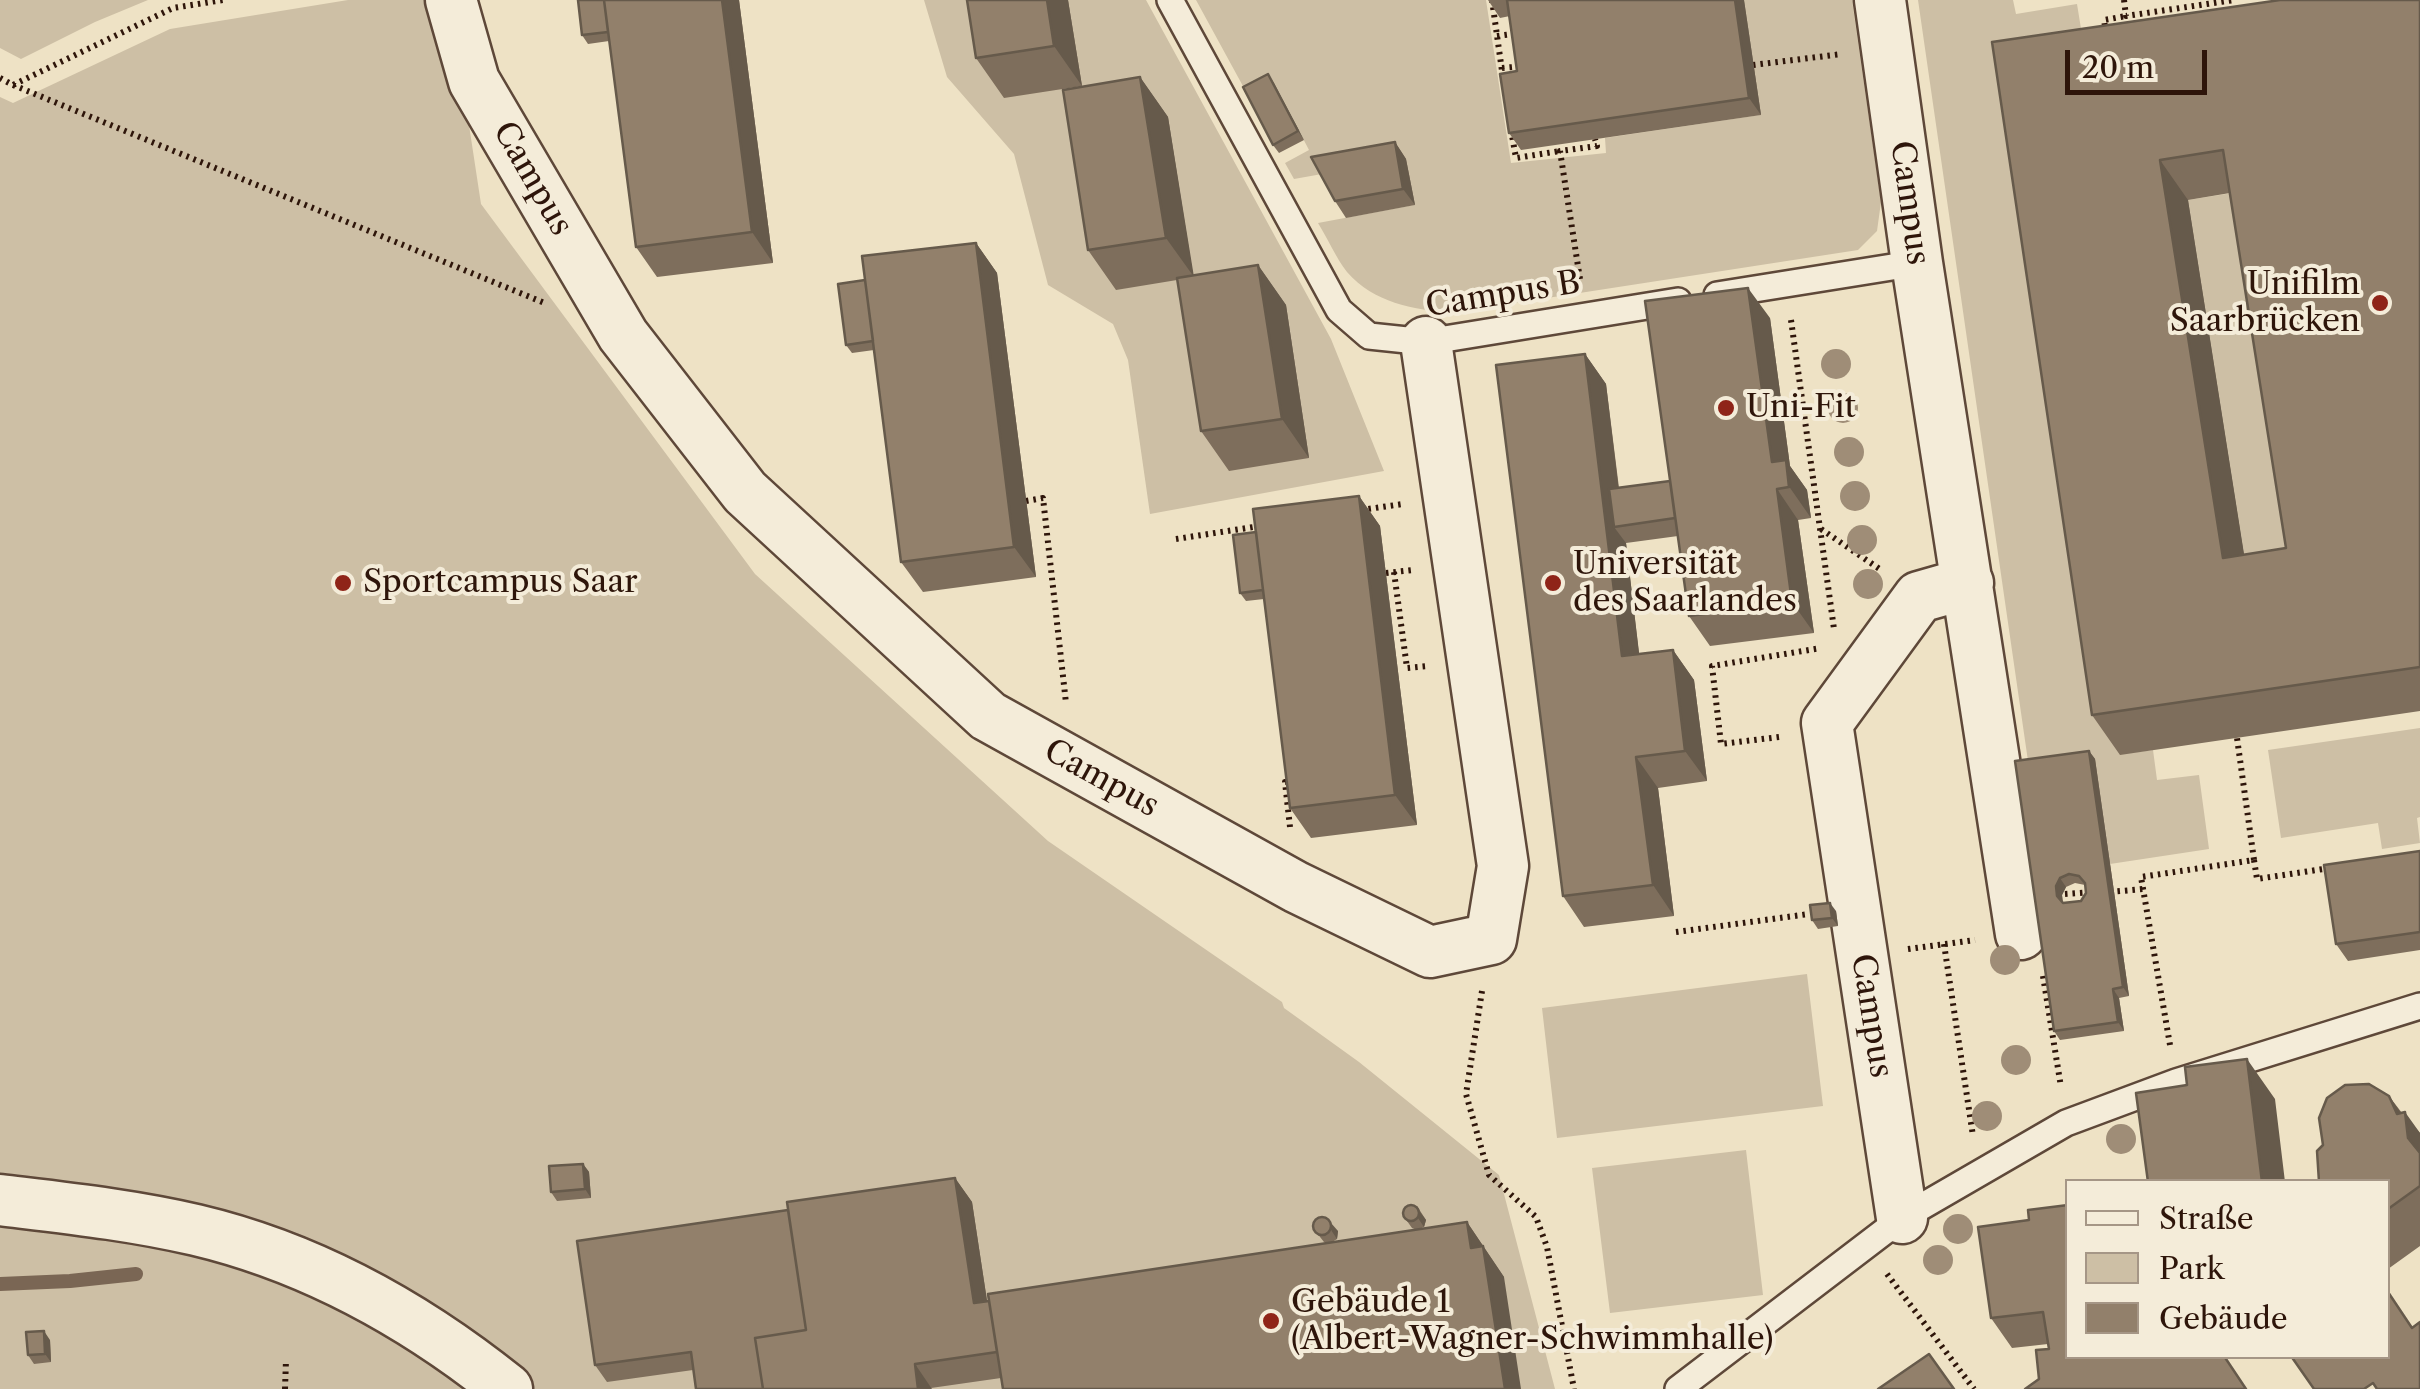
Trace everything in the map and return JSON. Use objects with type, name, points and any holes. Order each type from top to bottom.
[{"type":"street","name":"Campus","points":[[451,0],[474,81],[622,335],[745,492],[988,716],[1296,888],[1430,952],[1490,939]]},
{"type":"street","name":"Campus","points":[[1884,24],[1917,263],[2031,948]]},
{"type":"street","points":[[1426,342],[1503,866],[1490,939]]},
{"type":"street","points":[[1919,597],[1968,582]]},
{"type":"street","name":"Campus","points":[[1884,1232],[1855,908],[1827,723],[1919,597]]},
{"type":"street","points":[[0,1200],[105,1212],[197,1230],[318,1270],[456,1350],[506,1389]]},
{"type":"lane","name":"Campus B","points":[[1170,0],[1339,310],[1369,336],[1426,342],[1917,263]]},
{"type":"lane","points":[[1678,1389],[1884,1232],[2066,1123],[2176,1082],[2420,1006]]},
{"type":"path","points":[[13,85],[173,8],[223,0]]},
{"type":"path","points":[[1492,0],[1504,84]]},
{"type":"path","points":[[2124,0],[2126,16]]},
{"type":"path","points":[[2107,36],[2104,20],[2234,0]]},
{"type":"path","points":[[1754,65],[1884,24]]},
{"type":"path","points":[[1497,36],[1522,32]]},
{"type":"path","points":[[1502,68],[1526,66]]},
{"type":"path","points":[[0,78],[549,305]]},
{"type":"path","points":[[1509,115],[1516,158],[1596,146],[1596,139]]},
{"type":"path","points":[[1560,152],[1582,293]]},
{"type":"path","points":[[1781,736],[1721,744],[1712,666],[1836,646],[1786,284]]},
{"type":"path","points":[[1026,501],[1043,498],[1073,764]]},
{"type":"path","points":[[1358,511],[1376,508]]},
{"type":"path","points":[[1176,539],[1267,525]]},
{"type":"path","points":[[1820,528],[1919,597]]},
{"type":"path","points":[[2237,738],[2257,878],[2348,865]]},
{"type":"path","points":[[2166,1026],[2141,877],[2254,860]]},
{"type":"path","points":[[2062,895],[2144,888]]},
{"type":"path","points":[[1676,932],[1855,908]]},
{"type":"path","points":[[1490,939],[1466,1094],[1488,1175],[1536,1217],[1542,1232],[1574,1389]]},
{"type":"path","points":[[1944,944],[1970,1114]]},
{"type":"path","points":[[2031,948],[2066,1123]]},
{"type":"path","points":[[1884,1232],[1974,1389]]},
{"type":"path","points":[[284,1389],[286,1360]]},
{"type":"green space","points":[[0,0],[148,0],[21,59],[0,48]]},
{"type":"green space","name":"Sportcampus Saar","points":[[348,0],[450,0],[481,204],[755,574],[1048,841],[1282,1002],[1284,1008],[1359,1062],[1499,1175],[1555,1389],[0,1389],[0,97],[13,103],[170,29]]},
{"type":"green space","points":[[924,0],[1146,0],[1331,339],[1384,471],[1150,514],[1128,360],[1113,324],[1048,285],[1014,154],[947,77]]},
{"type":"green space","points":[[1196,0],[1486,0],[1511,163],[1606,153],[1605,138],[1760,115],[1744,0],[1852,0],[1881,202],[1877,231],[1858,250],[1450,313],[1395,303],[1369,291],[1347,272],[1318,223],[1414,205],[1406,159],[1294,179],[1285,163],[1309,150],[1274,83],[1269,75],[1244,88]]},
{"type":"green space","points":[[1918,0],[2013,0],[2016,14],[2077,4],[2088,72],[2120,754],[2153,750],[2157,780],[2199,775],[2209,849],[2110,864],[2029,768]]},
{"type":"green space","points":[[2251,190],[2313,588],[2251,598],[2188,200]]},
{"type":"green space","points":[[2420,728],[2420,843],[2382,849],[2378,823],[2281,838],[2268,750]]},
{"type":"green space","points":[[1807,974],[1823,1106],[1557,1138],[1542,1008]]},
{"type":"green space","points":[[1746,1150],[1763,1295],[1610,1313],[1592,1168]]},
{"type":"building","points":[[578,0],[604,0],[608,32],[582,35]]},
{"type":"building","points":[[604,0],[722,0],[752,232],[636,247]]},
{"type":"building","points":[[967,0],[1047,0],[1054,46],[976,58]]},
{"type":"building","points":[[1507,0],[1735,0],[1749,98],[1509,133],[1500,74],[1517,71]]},
{"type":"building","points":[[2280,0],[2420,0],[2420,667],[2092,715],[1992,42]],"holes":[[[2223,150],[2286,548],[2223,558],[2160,160]]]},
{"type":"building","points":[[1268,74],[1298,131],[1273,145],[1243,87]]},
{"type":"building","points":[[1140,77],[1166,238],[1088,250],[1063,90]]},
{"type":"building","points":[[1395,142],[1403,189],[1335,201],[1311,157]]},
{"type":"building","points":[[976,243],[1014,547],[901,562],[862,256]]},
{"type":"building","points":[[1258,265],[1282,419],[1201,431],[1177,278]]},
{"type":"building","points":[[865,280],[873,341],[846,345],[838,284]]},
{"type":"building","points":[[1748,288],[1772,462],[1786,460],[1789,487],[1777,489],[1792,602],[1689,616],[1645,301]]},
{"type":"building","points":[[1585,354],[1622,656],[1673,650],[1685,751],[1636,757],[1653,885],[1563,896],[1496,365]]},
{"type":"building","points":[[1670,481],[1675,518],[1614,527],[1609,489]]},
{"type":"building","points":[[1359,496],[1395,795],[1290,808],[1253,509]]},
{"type":"building","points":[[1256,532],[1263,590],[1240,593],[1233,535]]},
{"type":"building","points":[[2089,751],[2123,987],[2113,989],[2118,1022],[2054,1031],[2015,761]],"holes":[[[2069,874],[2079,876],[2086,893],[2081,901],[2063,903],[2057,896],[2060,878]]]},
{"type":"building","points":[[2420,851],[2420,932],[2336,944],[2324,865]]},
{"type":"building","points":[[1830,903],[1832,918],[1812,920],[1810,905]]},
{"type":"building","points":[[2247,1059],[2262,1179],[2148,1179],[2136,1093],[2187,1085],[2185,1067]]},
{"type":"building","points":[[2369,1084],[2389,1096],[2397,1114],[2405,1112],[2408,1138],[2420,1153],[2420,1186],[2390,1208],[2390,1179],[2319,1179],[2317,1151],[2323,1145],[2319,1118],[2327,1098],[2345,1085]]},
{"type":"building","points":[[583,1164],[585,1189],[551,1192],[549,1166]]},
{"type":"building","points":[[955,1178],[974,1303],[989,1301],[997,1352],[915,1364],[918,1389],[763,1389],[755,1338],[806,1330],[787,1202]]},
{"type":"building","points":[[1411,1205],[1419,1213],[1411,1221],[1403,1213]]},
{"type":"building","points":[[2065,1205],[2065,1359],[2226,1359],[2246,1389],[2025,1389],[2039,1379],[2036,1350],[2049,1349],[2043,1312],[1991,1318],[1978,1227],[2029,1220],[2028,1210]]},
{"type":"building","points":[[788,1210],[806,1330],[755,1338],[763,1389],[696,1389],[691,1352],[595,1365],[577,1241]]},
{"type":"building","points":[[1322,1217],[1331,1226],[1322,1235],[1313,1226]]},
{"type":"building","name":"Gebäude 1 (Albert-Wagner-Schwimmhalle)","points":[[1467,1222],[1471,1248],[1483,1246],[1505,1389],[1003,1389],[988,1294]]},
{"type":"building","points":[[2390,1295],[2412,1328],[2420,1322],[2420,1389],[2377,1389],[2373,1383],[2364,1389],[2314,1389],[2293,1359],[2390,1359]]},
{"type":"building","points":[[44,1331],[45,1354],[28,1355],[26,1332]]},
{"type":"building","points":[[1929,1354],[1954,1389],[1878,1389]]},
{"type":"waterway","points":[[0,1284],[136,1274]]},
{"type":"place","name":"Unifilm Saarbrücken","points":[[2380,303]]},
{"type":"place","name":"Uni-Fit","points":[[1726,408]]},
{"type":"place","name":"Sportcampus Saar","points":[[343,583]]},
{"type":"place","name":"Universität des Saarlandes","points":[[1553,583]]},
{"type":"place","name":"Gebäude 1 (Albert-Wagner-Schwimmhalle)","points":[[1271,1321]]}]
